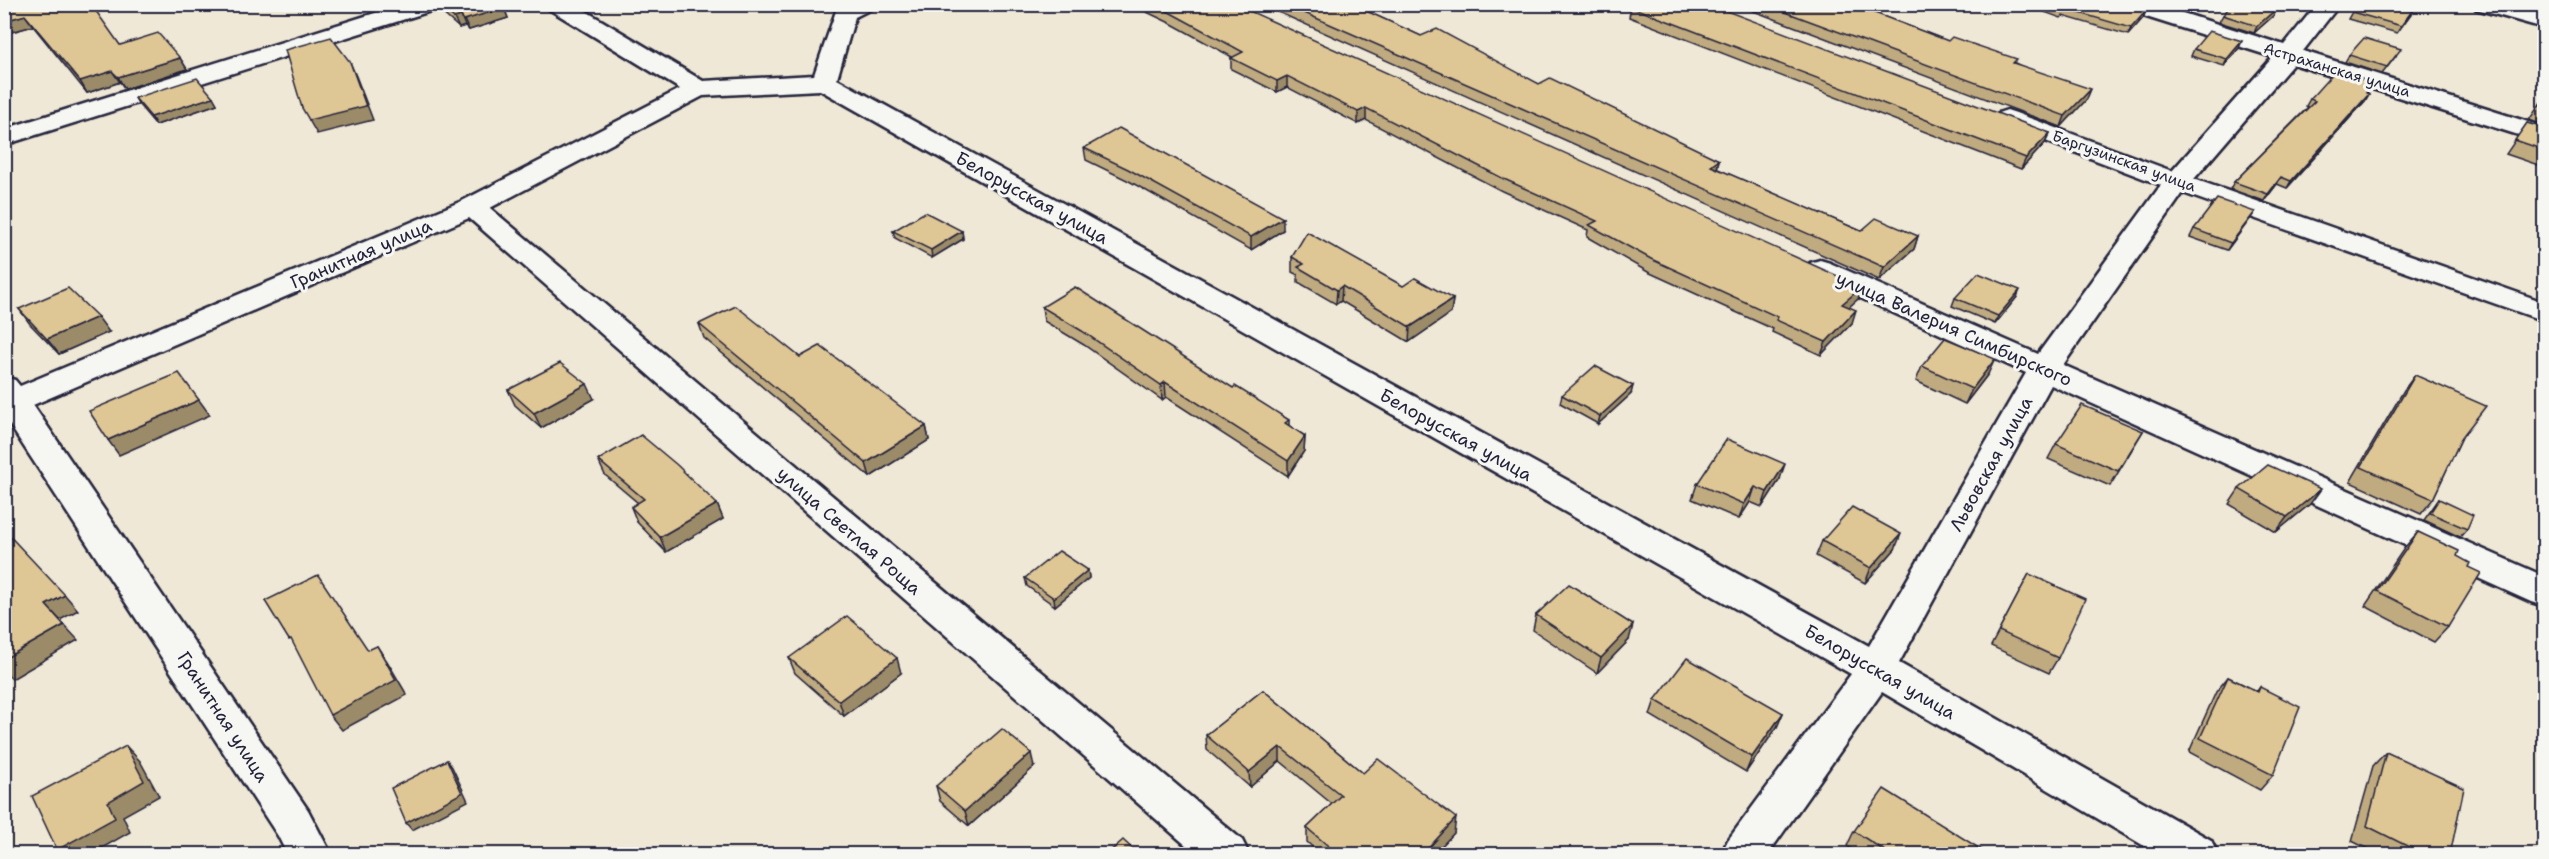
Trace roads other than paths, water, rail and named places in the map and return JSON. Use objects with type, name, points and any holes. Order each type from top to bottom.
[{"type":"street","points":[[4,137],[429,4]]},
{"type":"street","points":[[557,4],[698,89],[824,82],[845,13],[863,4]]},
{"type":"street","name":"Астраханская улица","points":[[2129,4],[2544,135]]},
{"type":"street","name":"Львовская улица","points":[[1743,855],[1876,669],[2044,369],[2177,182],[2288,55],[2329,4]]},
{"type":"street","points":[[2484,4],[2544,21]]},
{"type":"street","name":"Белорусская улица","points":[[824,82],[1876,669],[2196,855]]},
{"type":"street","name":"Гранитная улица","points":[[309,855],[293,823],[8,398],[472,207],[698,89]]},
{"type":"street","name":"Баргузинская улица","points":[[1980,108],[2177,182],[2544,312]]},
{"type":"street","name":"улица Светлая Роща","points":[[472,207],[1227,855]]},
{"type":"street","name":"улица Валерия Симбирского","points":[[1795,257],[2544,592]]}]
